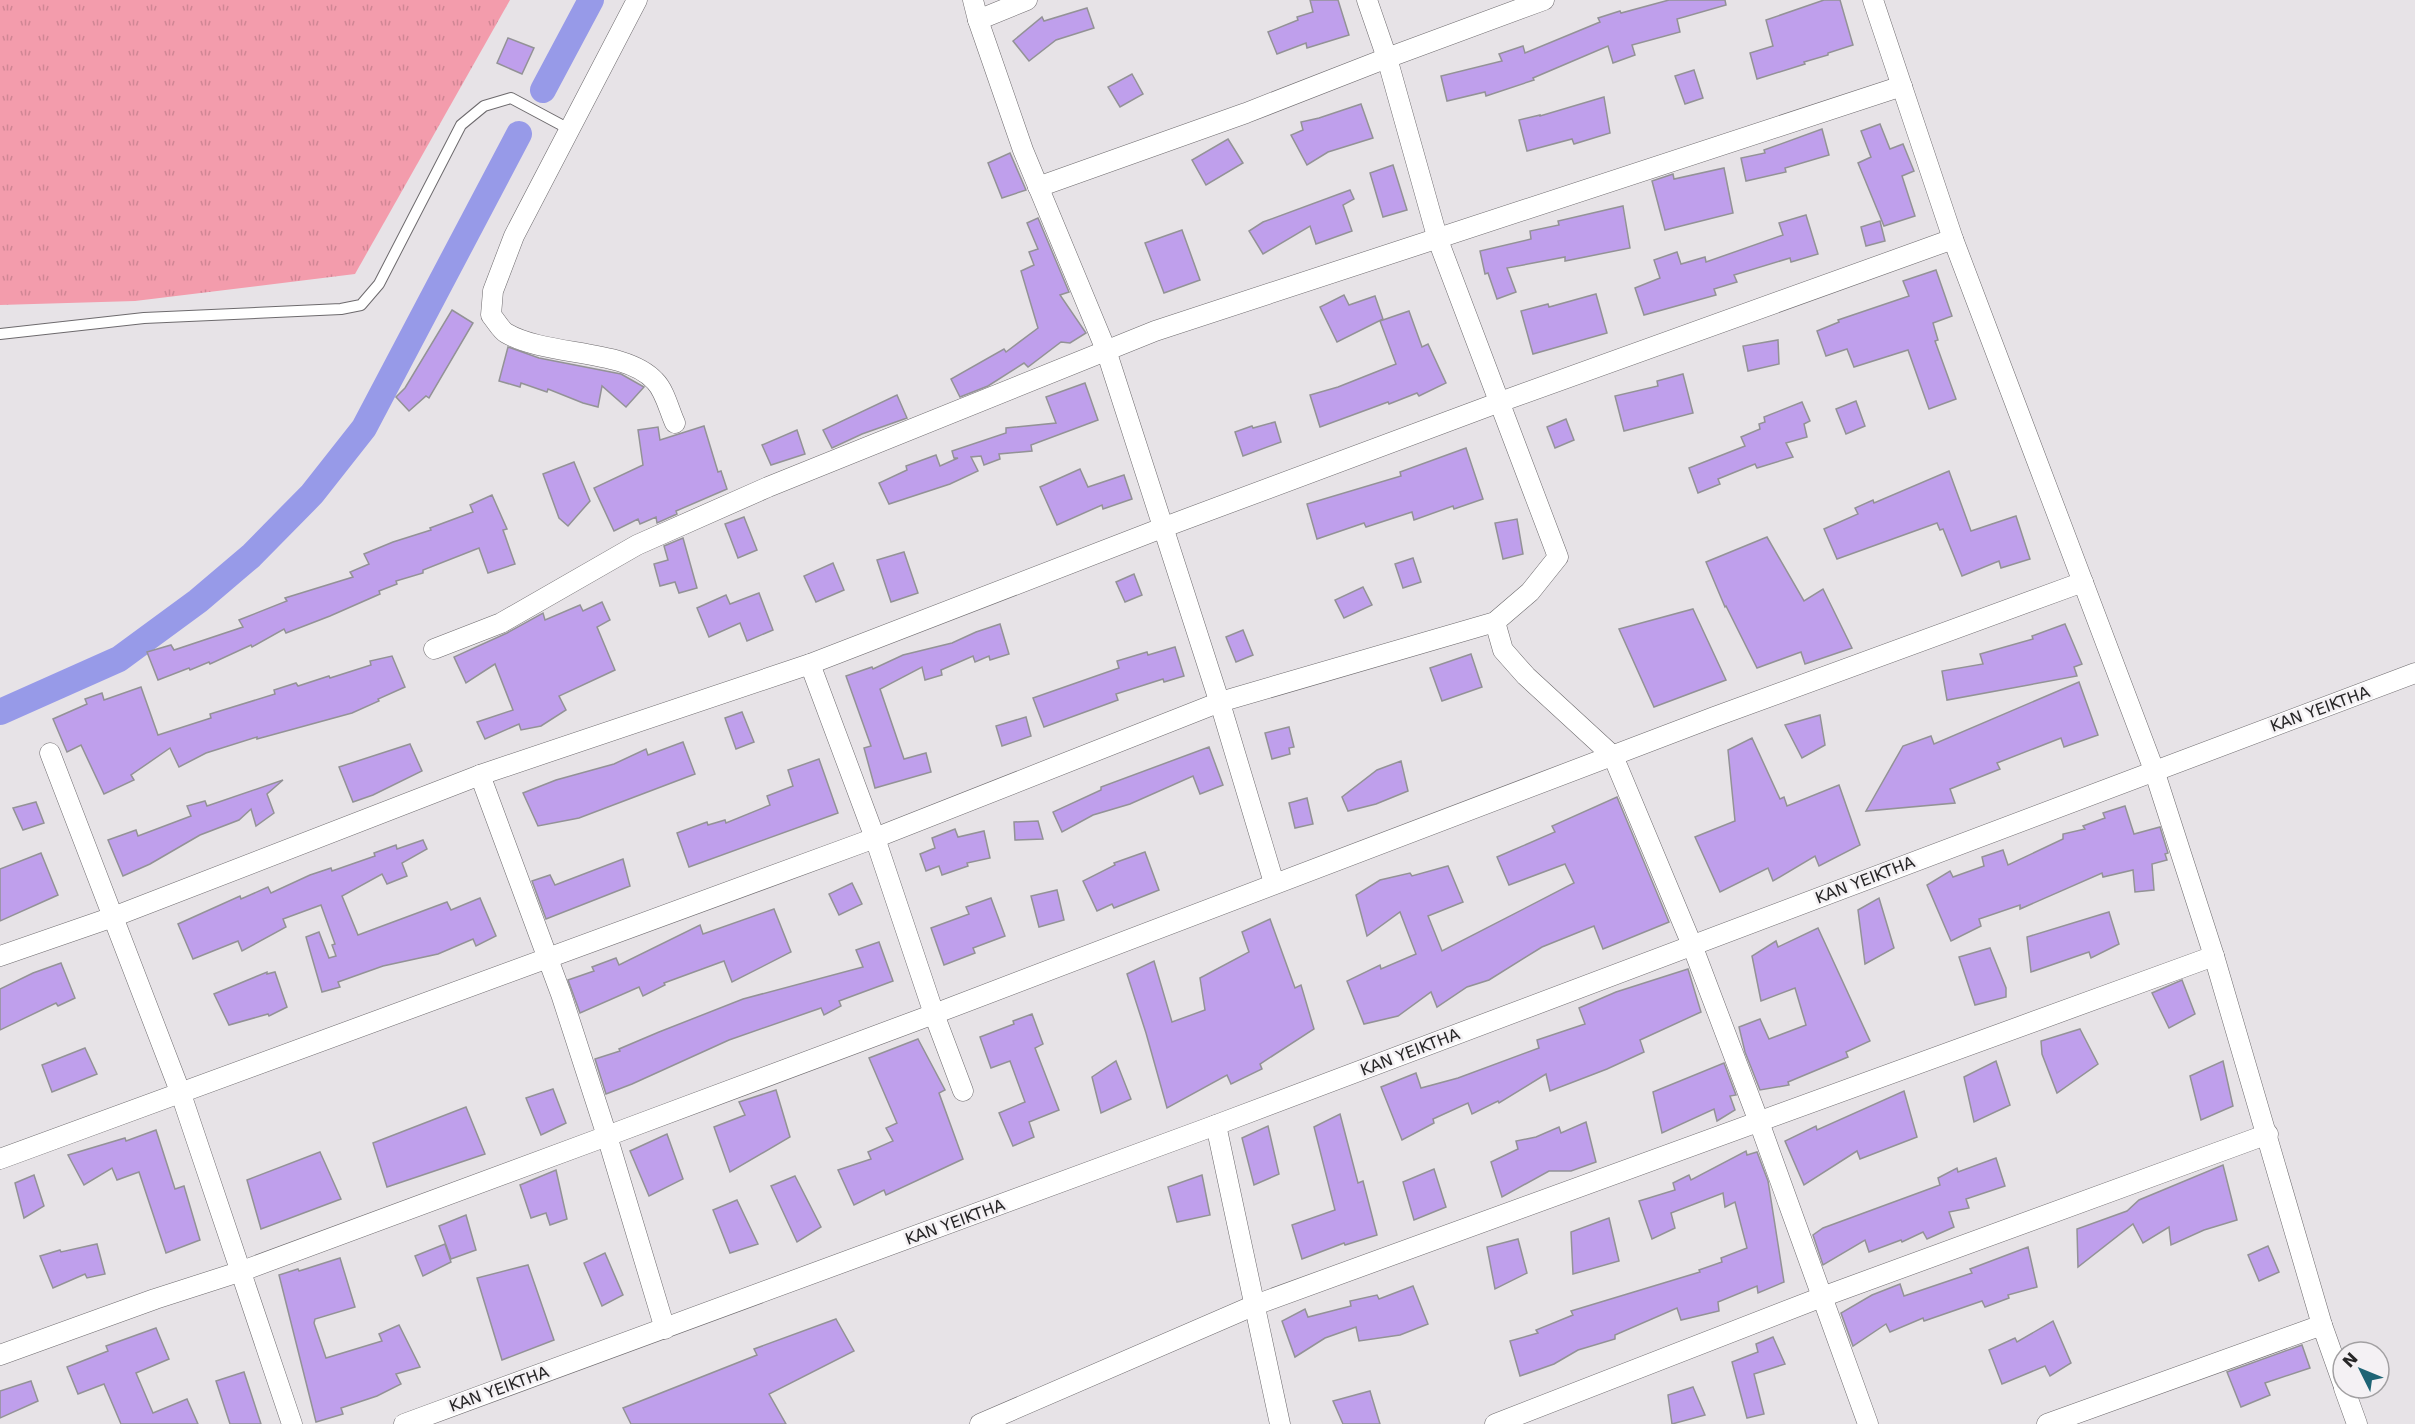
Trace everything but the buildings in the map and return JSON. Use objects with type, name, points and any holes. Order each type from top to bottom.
[{"type":"street","points":[[637,0],[514,236],[493,291],[492,315],[505,332],[523,339],[550,348],[629,364],[645,371],[658,383],[675,423]]},
{"type":"street","points":[[973,0],[1023,150],[1106,351],[1220,702],[1274,883]]},
{"type":"street","points":[[978,20],[1027,0]]},
{"type":"street","points":[[0,1159],[875,838],[1220,702],[1495,622],[1530,592],[1558,557],[1438,240],[1387,58],[1367,0]]},
{"type":"street","points":[[1038,187],[1246,113],[1544,0]]},
{"type":"street","points":[[1873,0],[1953,239],[2154,770],[2214,956],[2331,1350]]},
{"type":"street","points":[[434,649],[501,622],[637,545],[768,487],[1155,331],[1902,86]]},
{"type":"street","points":[[0,956],[113,917],[480,775],[810,664],[1162,528],[1500,402],[1953,239]]},
{"type":"street","points":[[0,1355],[155,1299],[242,1271],[607,1136],[934,1014],[1274,883],[2083,582]]},
{"type":"street","points":[[1495,622],[1503,650],[1518,668],[1613,756],[1692,945],[1759,1122],[1868,1424]]},
{"type":"street","points":[[810,664],[875,838],[934,1014],[963,1092]]},
{"type":"street","name":"KAN YEIKTHA","points":[[404,1424],[1216,1125],[2415,673]]},
{"type":"street","points":[[50,753],[181,1094],[292,1424]]},
{"type":"street","points":[[480,775],[548,959],[607,1136],[665,1329]]},
{"type":"street","points":[[980,1424],[1256,1305],[2214,956]]},
{"type":"street","points":[[1216,1125],[1280,1424]]},
{"type":"street","points":[[1495,1424],[1822,1297],[2268,1134]]},
{"type":"street","points":[[2047,1424],[2322,1325]]},
{"type":"street","points":[[2349,1400],[2357,1424]]},
{"type":"lane","points":[[0,334],[144,318],[342,309],[361,305],[378,284],[461,125],[484,106],[511,98],[568,129]]},
{"type":"green space","points":[[0,0],[510,0],[355,274],[135,301],[0,305]]},
{"type":"waterway","points":[[543,90],[591,0]]},
{"type":"waterway","points":[[0,712],[119,659],[198,601],[251,556],[312,494],[364,428],[519,134]]}]
